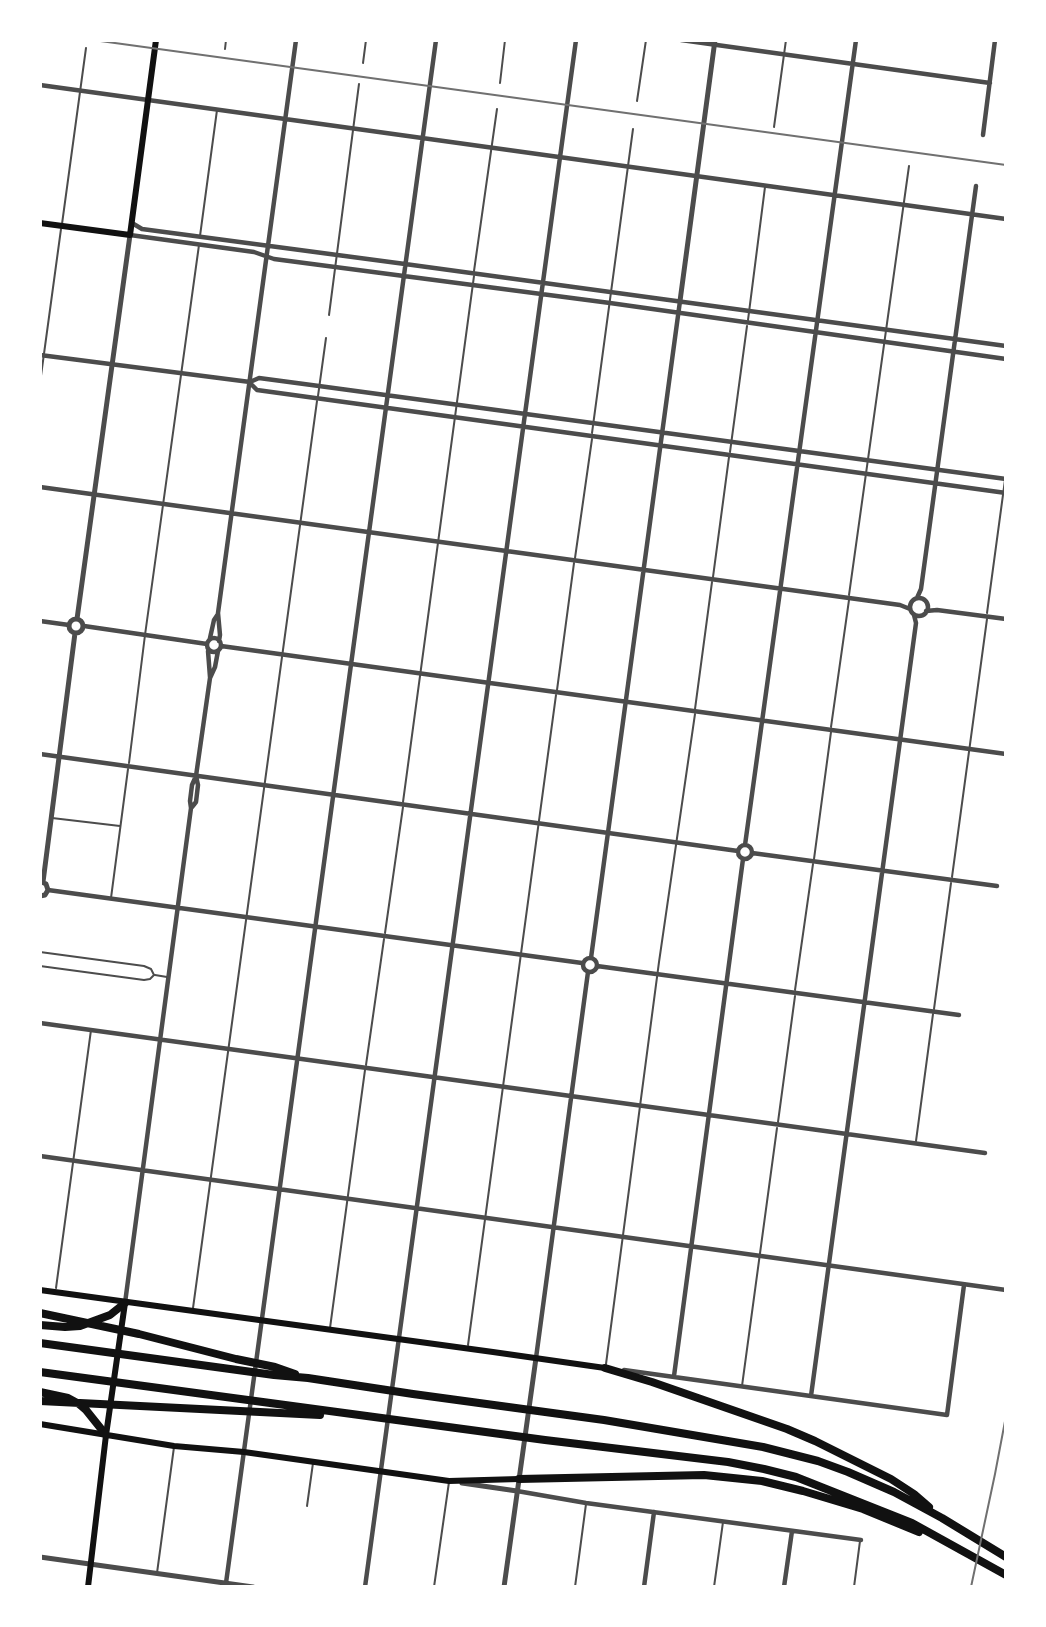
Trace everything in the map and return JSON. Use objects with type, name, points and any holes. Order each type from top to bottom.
[{"type":"highway","points":[[40,1325],[79,1326],[110,1315],[125,1303]]},
{"type":"highway","points":[[40,1313],[139,1334],[308,1378],[604,1420],[788,1452],[848,1472],[894,1492],[1006,1558]]},
{"type":"highway","points":[[40,1343],[235,1370],[275,1371]]},
{"type":"highway","points":[[605,1368],[652,1382],[815,1441],[891,1479],[942,1518]]},
{"type":"highway","points":[[40,1372],[728,1462],[764,1469],[796,1477],[912,1523],[1006,1574]]},
{"type":"highway","points":[[40,1392],[68,1398],[79,1404],[106,1435]]},
{"type":"highway","points":[[40,1401],[366,1416]]},
{"type":"highway","points":[[519,1479],[704,1475],[762,1481],[803,1490],[863,1509],[964,1551]]},
{"type":"main road","points":[[40,222],[130,235],[156,40]]},
{"type":"main road","points":[[40,1290],[605,1368]]},
{"type":"main road","points":[[88,1587],[125,1303]]},
{"type":"main road","points":[[40,1424],[174,1446],[244,1452],[449,1481],[519,1479]]},
{"type":"street","points":[[210,678],[220,646],[218,613],[296,40]]},
{"type":"street","points":[[224,1585],[436,40]]},
{"type":"street","points":[[365,1587],[576,40]]},
{"type":"street","points":[[681,40],[990,83]]},
{"type":"street","points":[[745,845],[856,40]]},
{"type":"street","points":[[983,135],[995,40]]},
{"type":"street","points":[[591,958],[715,43]]},
{"type":"street","points":[[40,85],[1006,219]]},
{"type":"street","points":[[976,186],[920,599],[927,608],[1006,619]]},
{"type":"street","points":[[132,223],[142,229],[1006,346]]},
{"type":"street","points":[[77,619],[130,235],[254,251],[274,259],[1006,359]]},
{"type":"street","points":[[42,355],[250,382],[259,378],[1006,479]]},
{"type":"street","points":[[250,382],[257,390],[1005,493]]},
{"type":"street","points":[[40,487],[900,605],[921,616]]},
{"type":"street","points":[[900,605],[920,599]]},
{"type":"street","points":[[911,602],[916,623]]},
{"type":"street","points":[[811,1396],[916,623],[927,608]]},
{"type":"street","points":[[125,1303],[163,1026],[192,785],[197,776],[210,678],[208,644],[218,613]]},
{"type":"street","points":[[69,625],[77,619]]},
{"type":"street","points":[[77,619],[84,626],[208,644],[214,652],[220,646]]},
{"type":"street","points":[[40,621],[69,625]]},
{"type":"street","points":[[69,625],[70,630],[75,633],[80,633],[84,626]]},
{"type":"street","points":[[48,890],[42,882],[75,633]]},
{"type":"street","points":[[208,644],[214,638],[220,646],[1006,754]]},
{"type":"street","points":[[40,754],[738,852]]},
{"type":"street","points":[[745,845],[750,847],[752,853],[750,858],[743,859],[738,856],[738,852],[741,846],[745,845]]},
{"type":"street","points":[[752,853],[997,886]]},
{"type":"street","points":[[674,1376],[743,859]]},
{"type":"street","points":[[48,890],[582,963]]},
{"type":"street","points":[[40,898],[48,890]]},
{"type":"street","points":[[582,963],[591,958],[596,961],[597,966]]},
{"type":"street","points":[[582,963],[588,972]]},
{"type":"street","points":[[597,966],[960,1015]]},
{"type":"street","points":[[588,972],[594,971],[597,966]]},
{"type":"street","points":[[504,1587],[588,972]]},
{"type":"street","points":[[40,1023],[985,1153]]},
{"type":"street","points":[[40,1156],[1006,1290]]},
{"type":"street","points":[[605,1368],[947,1415],[964,1284]]},
{"type":"street","points":[[449,1481],[586,1503],[861,1540]]},
{"type":"street","points":[[644,1587],[654,1512]]},
{"type":"street","points":[[785,1587],[792,1531]]},
{"type":"street","points":[[40,1558],[253,1587]]},
{"type":"lane","points":[[225,49],[226,40]]},
{"type":"lane","points":[[363,63],[366,40]]},
{"type":"lane","points":[[500,83],[505,40]]},
{"type":"lane","points":[[637,101],[646,40]]},
{"type":"lane","points":[[774,127],[786,40]]},
{"type":"lane","points":[[40,383],[86,48]]},
{"type":"lane","points":[[329,314],[359,84]]},
{"type":"lane","points":[[200,237],[217,109]]},
{"type":"lane","points":[[330,1330],[497,109]]},
{"type":"lane","points":[[467,1349],[634,129]]},
{"type":"lane","points":[[742,1386],[909,166]]},
{"type":"lane","points":[[605,1368],[765,186]]},
{"type":"lane","points":[[111,898],[199,244]]},
{"type":"lane","points":[[193,1312],[326,338]]},
{"type":"lane","points":[[915,1143],[1006,479]]},
{"type":"lane","points":[[51,818],[121,826]]},
{"type":"lane","points":[[40,952],[145,966],[154,975]]},
{"type":"lane","points":[[40,966],[144,980],[154,975]]},
{"type":"lane","points":[[154,975],[169,977]]},
{"type":"lane","points":[[55,1293],[91,1029]]},
{"type":"lane","points":[[157,1573],[174,1446]]},
{"type":"lane","points":[[307,1506],[313,1462]]},
{"type":"lane","points":[[434,1587],[449,1481]]},
{"type":"lane","points":[[575,1587],[586,1503]]},
{"type":"lane","points":[[715,1587],[723,1521]]},
{"type":"lane","points":[[854,1587],[861,1540]]},
{"type":"railway","points":[[93,40],[1006,165]]},
{"type":"railway","points":[[971,1587],[1006,1416]]}]
